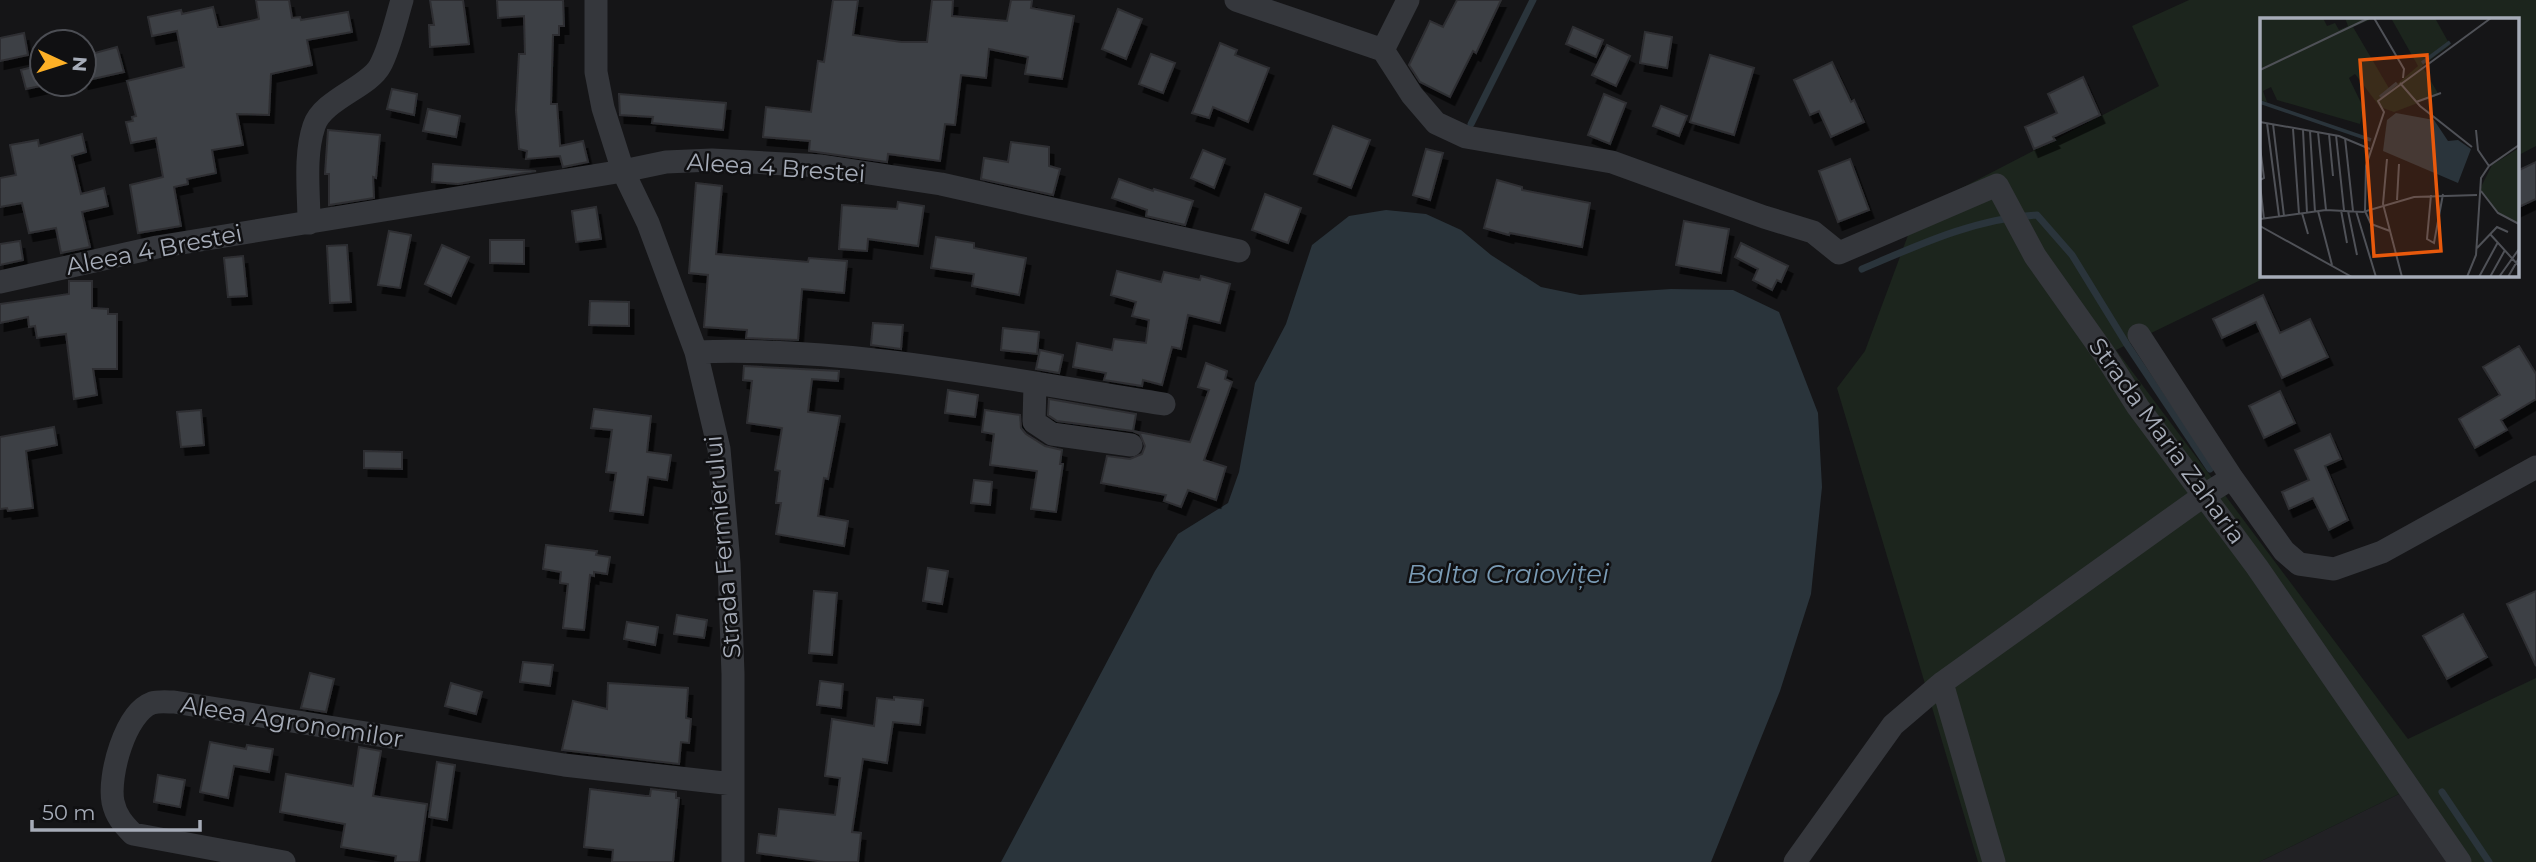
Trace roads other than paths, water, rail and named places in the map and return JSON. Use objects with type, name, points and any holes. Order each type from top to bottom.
[{"type":"street","points":[[309,223],[308,165],[314,124],[337,99],[380,67],[402,0]]},
{"type":"street","name":"Strada Fermierului","points":[[596,0],[596,72],[603,108],[623,171],[648,223],[696,352],[719,449],[729,563],[733,674],[733,862]]},
{"type":"street","points":[[1236,0],[1383,50],[1408,0]]},
{"type":"street","name":"Strada Maria Zaharia","points":[[1383,50],[1412,95],[1436,123],[1465,137],[1612,162],[1813,232],[1839,253],[1997,185],[2035,256],[2138,407],[2257,567],[2460,862]]},
{"type":"street","name":"Aleea 4 Brestei","points":[[0,282],[157,247],[666,162],[712,160],[822,166],[941,184],[1239,251]]},
{"type":"street","points":[[2139,335],[2232,478],[2284,551],[2299,564],[2334,569],[2382,552],[2536,467]]},
{"type":"street","points":[[696,352],[743,350],[829,355],[1164,404]]},
{"type":"street","points":[[1035,384],[1034,422],[1052,434],[1131,445]]},
{"type":"street","points":[[1795,862],[1893,725],[1942,683],[2232,478]]},
{"type":"street","points":[[2257,567],[2284,551]]},
{"type":"street","points":[[1942,683],[1994,862]]},
{"type":"street","name":"Aleea Agronomilor","points":[[284,862],[134,834],[121,822],[112,787],[116,763],[127,731],[139,713],[152,703],[174,702],[564,765],[733,784]]},
{"type":"water","name":"Balta Craioviței","points":[[1386,210],[1426,214],[1461,230],[1491,255],[1541,287],[1580,295],[1671,289],[1733,290],[1779,312],[1818,413],[1822,487],[1811,594],[1780,691],[1711,862],[1001,862],[1155,571],[1178,534],[1228,503],[1239,472],[1255,383],[1286,324],[1312,245],[1349,216]]},
{"type":"waterway","points":[[1471,124],[1533,0]]},
{"type":"waterway","points":[[1862,269],[1970,227],[2037,215],[2072,255],[2126,343],[2210,469]]},
{"type":"waterway","points":[[2442,792],[2489,862]]}]
